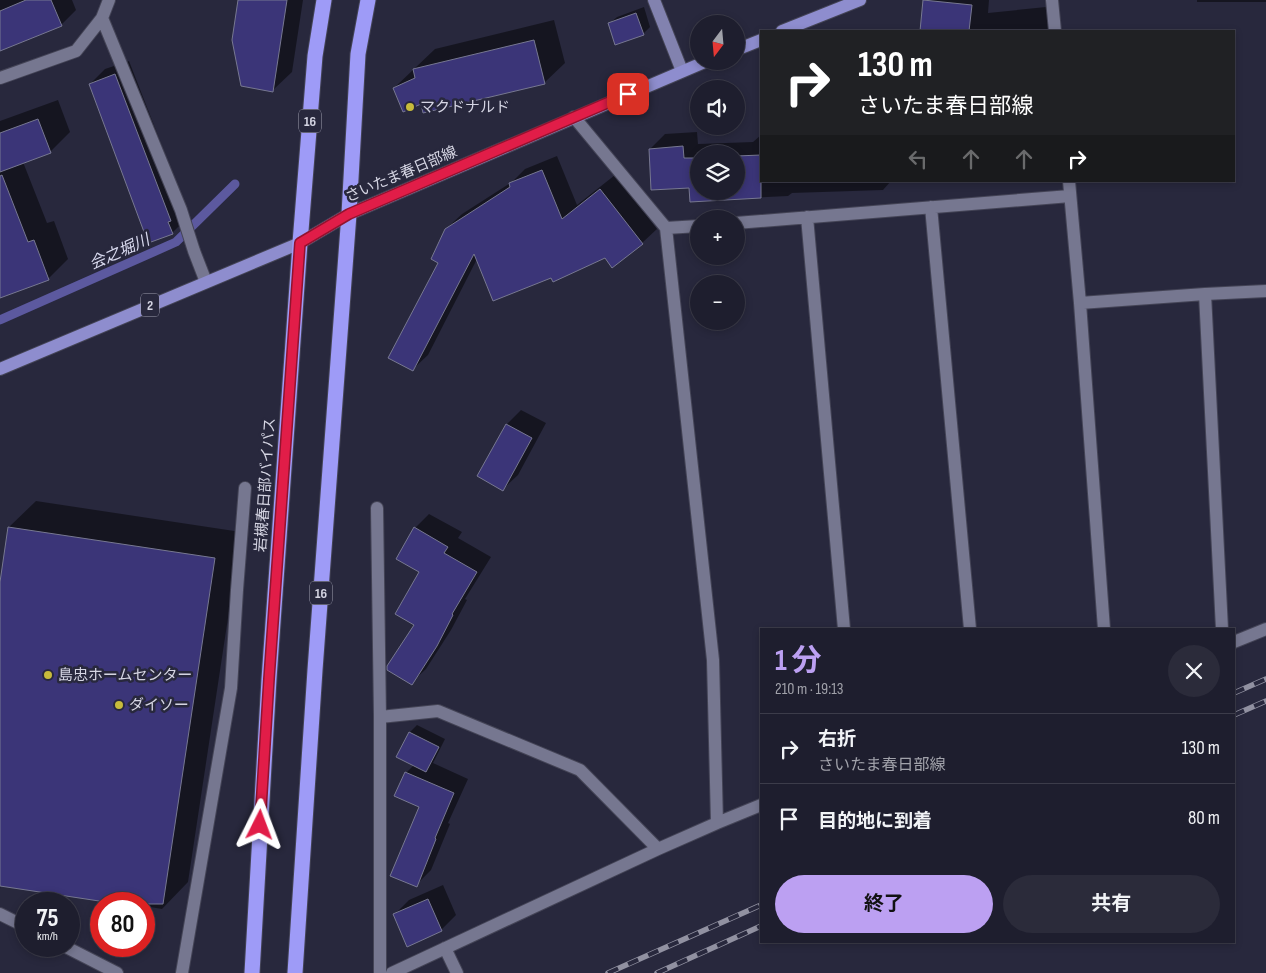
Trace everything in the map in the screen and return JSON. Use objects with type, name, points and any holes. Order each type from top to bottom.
[{"type":"highway","name":"岩槻春日部バイパス","points":[[252,973],[269,669],[300,243],[315,56],[324,0]]},
{"type":"highway","name":"16","points":[[295,973],[315,670],[349,214],[358,54],[368,0]]},
{"type":"main road","points":[[785,30],[860,0]]},
{"type":"main road","points":[[745,46],[760,40]]},
{"type":"main road","name":"さいたま春日部線","points":[[0,369],[300,243],[349,214],[690,68]]},
{"type":"street","points":[[0,78],[76,51],[102,18],[109,0]]},
{"type":"street","points":[[654,0],[682,71]]},
{"type":"street","points":[[1052,0],[1055,30]]},
{"type":"street","points":[[102,18],[181,210],[206,282]]},
{"type":"street","points":[[574,117],[666,228],[713,660],[717,823]]},
{"type":"street","points":[[1069,182],[1104,628]]},
{"type":"street","points":[[745,222],[1070,196]]},
{"type":"street","points":[[931,207],[970,628]]},
{"type":"street","points":[[807,217],[844,628]]},
{"type":"street","points":[[666,228],[690,227]]},
{"type":"street","points":[[1080,303],[1266,291]]},
{"type":"street","points":[[1205,294],[1222,628]]},
{"type":"street","points":[[182,973],[231,688],[245,488]]},
{"type":"street","points":[[377,508],[380,717],[380,973]]},
{"type":"street","points":[[1235,642],[1266,629]]},
{"type":"street","points":[[380,717],[438,711],[580,770],[658,848]]},
{"type":"street","points":[[392,973],[658,848],[760,805]]},
{"type":"street","points":[[0,914],[15,922]]},
{"type":"street","points":[[445,948],[456,973]]},
{"type":"street","points":[[80,954],[117,973]]},
{"type":"building","points":[[26,0],[51,0],[62,26],[0,51],[0,11]]},
{"type":"building","points":[[238,0],[287,0],[273,92],[241,86],[232,40]]},
{"type":"building","points":[[923,0],[972,5],[969,30],[920,30]]},
{"type":"building","points":[[636,13],[644,35],[615,45],[608,23]]},
{"type":"building","points":[[534,40],[545,84],[423,113],[421,104],[403,112],[393,88],[415,78],[413,69]]},
{"type":"building","points":[[115,74],[171,221],[168,222],[173,234],[151,242],[147,240],[89,84]]},
{"type":"building","points":[[38,119],[51,153],[0,172],[0,133]]},
{"type":"building","points":[[683,146],[684,158],[690,158],[690,200],[726,200],[690,202],[689,188],[651,190],[649,149]]},
{"type":"building","points":[[760,155],[761,198],[745,199],[745,156]]},
{"type":"building","points":[[542,170],[562,219],[600,189],[643,244],[612,268],[605,258],[553,282],[551,278],[493,301],[474,254],[413,371],[388,358],[438,263],[431,259],[445,229],[510,187],[509,183]]},
{"type":"building","points":[[2,175],[28,242],[34,240],[49,280],[0,298],[0,176]]},
{"type":"building","points":[[506,424],[532,438],[503,491],[477,476]]},
{"type":"building","points":[[8,527],[215,558],[163,904],[155,904],[155,892],[90,892],[90,900],[80,898],[80,892],[40,892],[0,886],[0,582]]},
{"type":"building","points":[[414,527],[448,547],[444,553],[477,572],[452,614],[437,646],[412,685],[387,670],[387,666],[414,625],[395,614],[419,572],[396,559]]},
{"type":"building","points":[[409,732],[439,747],[426,772],[396,757]]},
{"type":"building","points":[[405,772],[454,793],[417,887],[390,876],[419,807],[394,796]]},
{"type":"building","points":[[428,899],[442,931],[407,947],[393,914]]},
{"type":"waterway","name":"会之堀川","points":[[0,320],[176,242],[235,184]]},
{"type":"railway","points":[[1235,693],[1266,679]]},
{"type":"railway","points":[[1235,715],[1266,701]]},
{"type":"railway","points":[[608,973],[760,905]]},
{"type":"railway","points":[[657,973],[760,926]]},
{"type":"place","name":"マクドナルド","points":[[410,107]]},
{"type":"place","name":"島忠ホームセンター","points":[[48,675]]},
{"type":"place","name":"ダイソー","points":[[119,705]]},
{"type":"route","points":[[260,825],[300,243],[349,214],[628,94]]}]
